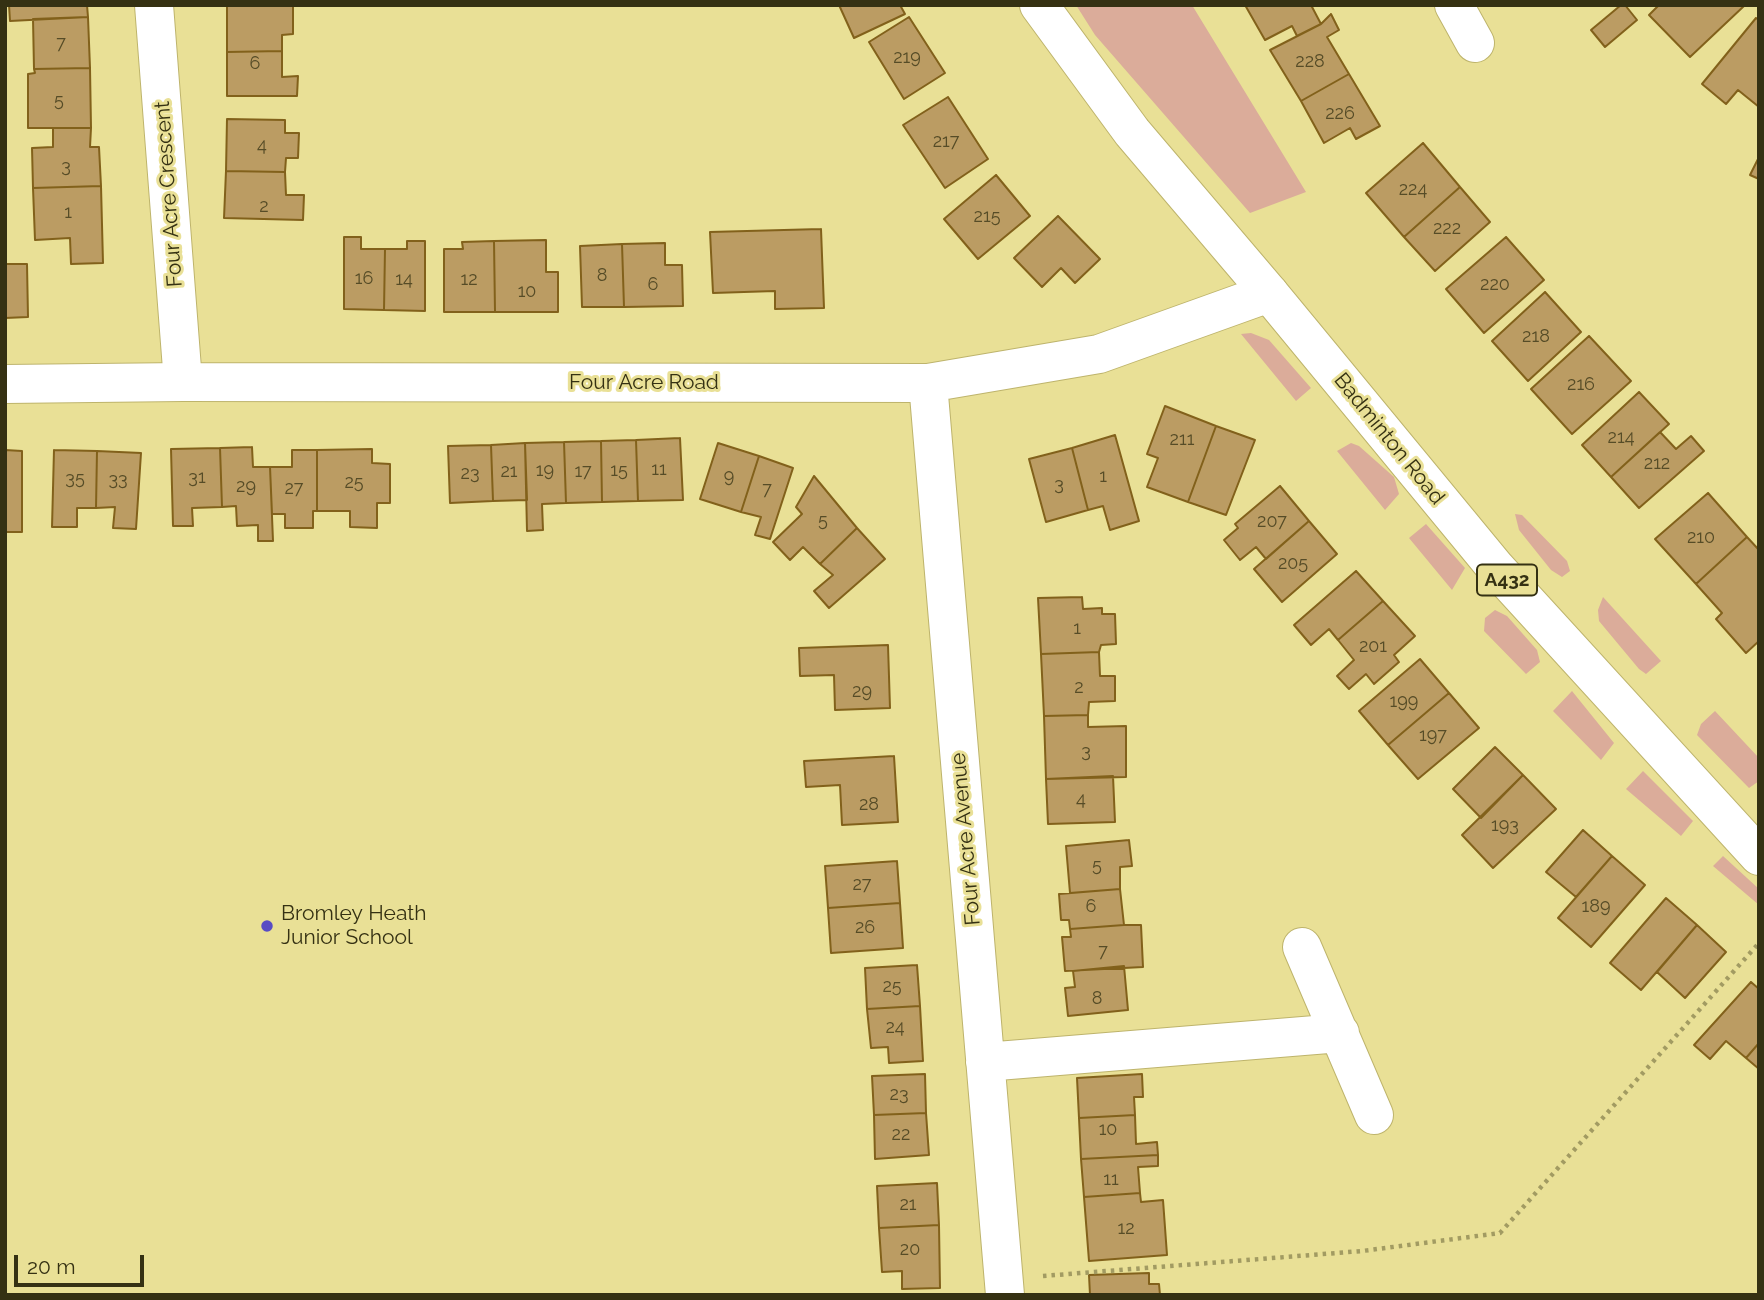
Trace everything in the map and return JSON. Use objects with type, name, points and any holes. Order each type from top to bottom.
[{"type":"street","name":"Four Acre Crescent","points":[[154,5],[183,382]]},
{"type":"street","name":"Badminton Road","points":[[1039,5],[1132,132],[1495,567],[1759,856]]},
{"type":"street","points":[[1454,5],[1475,43]]},
{"type":"street","name":"Four Acre Road","points":[[5,384],[928,383],[1100,354],[1269,293]]},
{"type":"street","name":"Four Acre Avenue","points":[[928,383],[1005,1287]]},
{"type":"street","points":[[1302,947],[1374,1115]]},
{"type":"street","points":[[985,1062],[1340,1033]]},
{"type":"path","points":[[1005,1287],[1362,1251],[1500,1233],[1759,943]]},
{"type":"shaded area","points":[[1076,5],[1192,5],[1306,192],[1250,213],[1095,35]]},
{"type":"shaded area","points":[[1251,333],[1269,340],[1311,388],[1296,401],[1241,334]]},
{"type":"shaded area","points":[[1351,443],[1359,446],[1394,477],[1399,494],[1385,510],[1337,451]]},
{"type":"shaded area","points":[[1515,514],[1522,515],[1567,561],[1570,571],[1562,577],[1551,570],[1519,530]]},
{"type":"shaded area","points":[[1426,524],[1465,568],[1452,590],[1409,538]]},
{"type":"shaded area","points":[[1603,597],[1661,661],[1646,674],[1599,621],[1598,610]]},
{"type":"shaded area","points":[[1495,610],[1507,616],[1537,650],[1540,662],[1526,674],[1484,631],[1485,618]]},
{"type":"shaded area","points":[[1572,691],[1614,743],[1601,760],[1553,711]]},
{"type":"shaded area","points":[[1715,711],[1759,758],[1759,781],[1749,788],[1697,735],[1701,724]]},
{"type":"shaded area","points":[[1643,771],[1693,821],[1681,836],[1626,789]]},
{"type":"shaded area","points":[[1723,856],[1759,889],[1759,905],[1713,866]]},
{"type":"building","points":[[9,5],[87,5],[88,17],[10,21]]},
{"type":"building","points":[[227,5],[293,5],[293,34],[282,35],[282,51],[227,52]]},
{"type":"building","points":[[839,5],[900,5],[905,14],[854,38]]},
{"type":"building","points":[[1245,5],[1311,5],[1321,24],[1297,36],[1292,26],[1265,40]]},
{"type":"building","points":[[1621,5],[1625,5],[1637,20],[1605,47],[1591,30]]},
{"type":"building","points":[[1659,5],[1744,6],[1690,57],[1649,15]]},
{"type":"building","points":[[1331,14],[1339,30],[1327,37],[1349,74],[1301,101],[1270,50],[1321,24]]},
{"type":"building","points":[[88,17],[90,68],[34,69],[33,19]]},
{"type":"building","points":[[909,17],[945,73],[904,99],[869,42]]},
{"type":"building","points":[[1756,18],[1759,20],[1759,107],[1738,90],[1726,104],[1702,84]]},
{"type":"building","points":[[282,51],[282,77],[298,76],[297,96],[227,96],[227,52]]},
{"type":"building","points":[[90,68],[91,128],[28,128],[28,74],[35,73],[34,69]]},
{"type":"building","points":[[1349,74],[1380,126],[1356,139],[1350,128],[1324,143],[1301,101]]},
{"type":"building","points":[[948,97],[988,159],[945,188],[903,125]]},
{"type":"building","points":[[227,119],[285,120],[285,133],[299,133],[298,158],[286,158],[285,172],[226,171]]},
{"type":"building","points":[[53,128],[91,128],[90,147],[99,147],[101,186],[33,188],[32,148],[53,147]]},
{"type":"building","points":[[1423,143],[1460,187],[1404,237],[1366,193]]},
{"type":"building","points":[[1759,157],[1759,179],[1750,175]]},
{"type":"building","points":[[226,171],[285,172],[286,195],[304,195],[303,220],[224,218]]},
{"type":"building","points":[[996,175],[1030,216],[978,259],[944,219]]},
{"type":"building","points":[[101,186],[103,263],[71,264],[70,238],[35,240],[33,188]]},
{"type":"building","points":[[1460,187],[1490,222],[1435,271],[1404,237]]},
{"type":"building","points":[[1058,216],[1100,259],[1075,283],[1061,268],[1042,287],[1014,258]]},
{"type":"building","points":[[821,229],[824,308],[775,309],[775,291],[713,293],[710,232]]},
{"type":"building","points":[[344,237],[361,237],[361,249],[385,249],[384,310],[344,309]]},
{"type":"building","points":[[1506,237],[1544,280],[1484,333],[1446,289]]},
{"type":"building","points":[[546,240],[546,272],[558,272],[558,312],[495,312],[494,241]]},
{"type":"building","points":[[407,241],[425,241],[425,311],[384,310],[385,249],[407,249]]},
{"type":"building","points":[[494,241],[495,312],[444,312],[444,249],[463,249],[462,242]]},
{"type":"building","points":[[665,243],[665,265],[682,265],[683,306],[624,307],[622,244]]},
{"type":"building","points":[[622,244],[624,307],[582,307],[580,246]]},
{"type":"building","points":[[5,264],[27,264],[28,317],[5,318]]},
{"type":"building","points":[[1545,292],[1581,332],[1528,381],[1492,341]]},
{"type":"building","points":[[1589,336],[1631,381],[1572,434],[1531,389]]},
{"type":"building","points":[[1639,392],[1669,424],[1611,477],[1582,445]]},
{"type":"building","points":[[1165,406],[1216,426],[1188,502],[1147,487],[1158,458],[1147,454]]},
{"type":"building","points":[[1216,426],[1255,440],[1226,515],[1188,502]]},
{"type":"building","points":[[1660,432],[1676,449],[1691,436],[1704,451],[1639,508],[1611,477]]},
{"type":"building","points":[[1115,435],[1139,521],[1110,530],[1103,506],[1088,510],[1072,448]]},
{"type":"building","points":[[680,438],[683,500],[638,501],[636,440]]},
{"type":"building","points":[[636,440],[638,501],[602,502],[601,441]]},
{"type":"building","points":[[601,441],[602,502],[566,503],[564,442]]},
{"type":"building","points":[[564,442],[566,503],[542,504],[543,530],[527,531],[525,443]]},
{"type":"building","points":[[525,443],[527,500],[493,501],[491,445]]},
{"type":"building","points":[[718,443],[759,456],[741,512],[700,499]]},
{"type":"building","points":[[491,445],[493,501],[450,503],[448,446]]},
{"type":"building","points":[[252,447],[253,467],[270,467],[273,541],[258,541],[258,525],[237,526],[236,506],[222,507],[220,448]]},
{"type":"building","points":[[220,448],[222,507],[192,508],[193,526],[173,526],[171,449]]},
{"type":"building","points":[[1072,448],[1088,510],[1046,522],[1029,459]]},
{"type":"building","points":[[372,449],[372,463],[390,464],[390,503],[377,503],[377,528],[350,527],[350,511],[317,511],[317,450]]},
{"type":"building","points":[[5,450],[22,451],[22,532],[5,532]]},
{"type":"building","points":[[54,450],[97,451],[96,508],[77,508],[77,527],[52,527]]},
{"type":"building","points":[[292,450],[317,450],[317,511],[313,511],[313,528],[285,528],[285,514],[272,514],[270,467],[292,467]]},
{"type":"building","points":[[97,451],[141,453],[136,529],[113,528],[115,507],[96,508]]},
{"type":"building","points":[[759,456],[793,468],[770,539],[755,535],[761,517],[741,512]]},
{"type":"building","points":[[814,476],[857,528],[820,564],[803,547],[790,560],[773,542],[802,514],[796,507]]},
{"type":"building","points":[[1280,486],[1309,521],[1266,559],[1256,547],[1240,560],[1224,540],[1238,528],[1235,524]]},
{"type":"building","points":[[1708,493],[1747,537],[1696,584],[1655,539]]},
{"type":"building","points":[[1309,521],[1337,554],[1282,602],[1254,569]]},
{"type":"building","points":[[857,528],[885,559],[829,608],[814,591],[833,575],[820,564]]},
{"type":"building","points":[[1747,537],[1759,550],[1759,641],[1746,653],[1716,619],[1722,613],[1696,584]]},
{"type":"building","points":[[1356,571],[1383,601],[1338,640],[1329,629],[1311,645],[1294,625]]},
{"type":"building","points":[[1082,597],[1083,609],[1102,608],[1102,614],[1115,614],[1116,644],[1101,645],[1099,652],[1041,654],[1038,598]]},
{"type":"building","points":[[1383,601],[1415,636],[1394,655],[1399,662],[1374,684],[1366,674],[1349,689],[1337,676],[1354,660],[1338,640]]},
{"type":"building","points":[[888,645],[890,708],[835,710],[834,675],[800,676],[799,648]]},
{"type":"building","points":[[1099,652],[1100,676],[1115,676],[1115,701],[1089,702],[1088,715],[1044,716],[1041,654]]},
{"type":"building","points":[[1420,659],[1449,693],[1388,745],[1359,711]]},
{"type":"building","points":[[1449,693],[1479,728],[1418,779],[1388,745]]},
{"type":"building","points":[[1088,715],[1088,727],[1126,726],[1126,777],[1046,779],[1044,716]]},
{"type":"building","points":[[1495,747],[1523,775],[1481,818],[1453,789]]},
{"type":"building","points":[[894,756],[898,822],[842,825],[840,785],[806,787],[804,761]]},
{"type":"building","points":[[1523,775],[1556,809],[1493,868],[1462,835]]},
{"type":"building","points":[[1113,776],[1115,822],[1048,824],[1046,779]]},
{"type":"building","points":[[1583,830],[1612,856],[1576,897],[1546,872]]},
{"type":"building","points":[[1129,840],[1132,866],[1120,867],[1120,889],[1070,893],[1066,846]]},
{"type":"building","points":[[1612,856],[1645,885],[1591,947],[1558,918]]},
{"type":"building","points":[[897,861],[900,903],[828,908],[825,866]]},
{"type":"building","points":[[1120,889],[1124,925],[1070,929],[1069,920],[1061,920],[1059,894]]},
{"type":"building","points":[[1666,898],[1697,925],[1641,990],[1610,963]]},
{"type":"building","points":[[900,903],[903,948],[831,953],[828,908]]},
{"type":"building","points":[[1141,925],[1143,967],[1065,971],[1062,937],[1071,937],[1070,929]]},
{"type":"building","points":[[1697,925],[1726,952],[1685,998],[1657,972]]},
{"type":"building","points":[[917,965],[920,1006],[867,1009],[865,968]]},
{"type":"building","points":[[1124,966],[1128,1010],[1068,1016],[1065,988],[1075,987],[1073,971]]},
{"type":"building","points":[[1751,982],[1759,989],[1759,1043],[1746,1058],[1726,1041],[1710,1059],[1694,1045]]},
{"type":"building","points":[[920,1006],[923,1061],[889,1063],[888,1047],[871,1048],[867,1009]]},
{"type":"building","points":[[1759,1043],[1759,1069],[1746,1058]]},
{"type":"building","points":[[925,1074],[926,1113],[874,1115],[872,1076]]},
{"type":"building","points":[[1142,1074],[1143,1097],[1134,1097],[1135,1115],[1079,1118],[1077,1078]]},
{"type":"building","points":[[926,1113],[929,1155],[875,1159],[874,1115]]},
{"type":"building","points":[[1135,1115],[1136,1144],[1157,1142],[1158,1155],[1081,1159],[1079,1118]]},
{"type":"building","points":[[1158,1155],[1158,1166],[1138,1167],[1140,1193],[1084,1197],[1081,1159]]},
{"type":"building","points":[[937,1183],[939,1225],[879,1228],[877,1186]]},
{"type":"building","points":[[1140,1193],[1141,1202],[1163,1200],[1167,1255],[1089,1261],[1084,1197]]},
{"type":"building","points":[[939,1225],[940,1288],[902,1289],[902,1271],[882,1272],[879,1228]]},
{"type":"building","points":[[1149,1273],[1149,1284],[1159,1284],[1160,1295],[1090,1295],[1089,1275]]},
{"type":"place","name":"Bromley Heath Junior School","points":[[267,926]]}]
